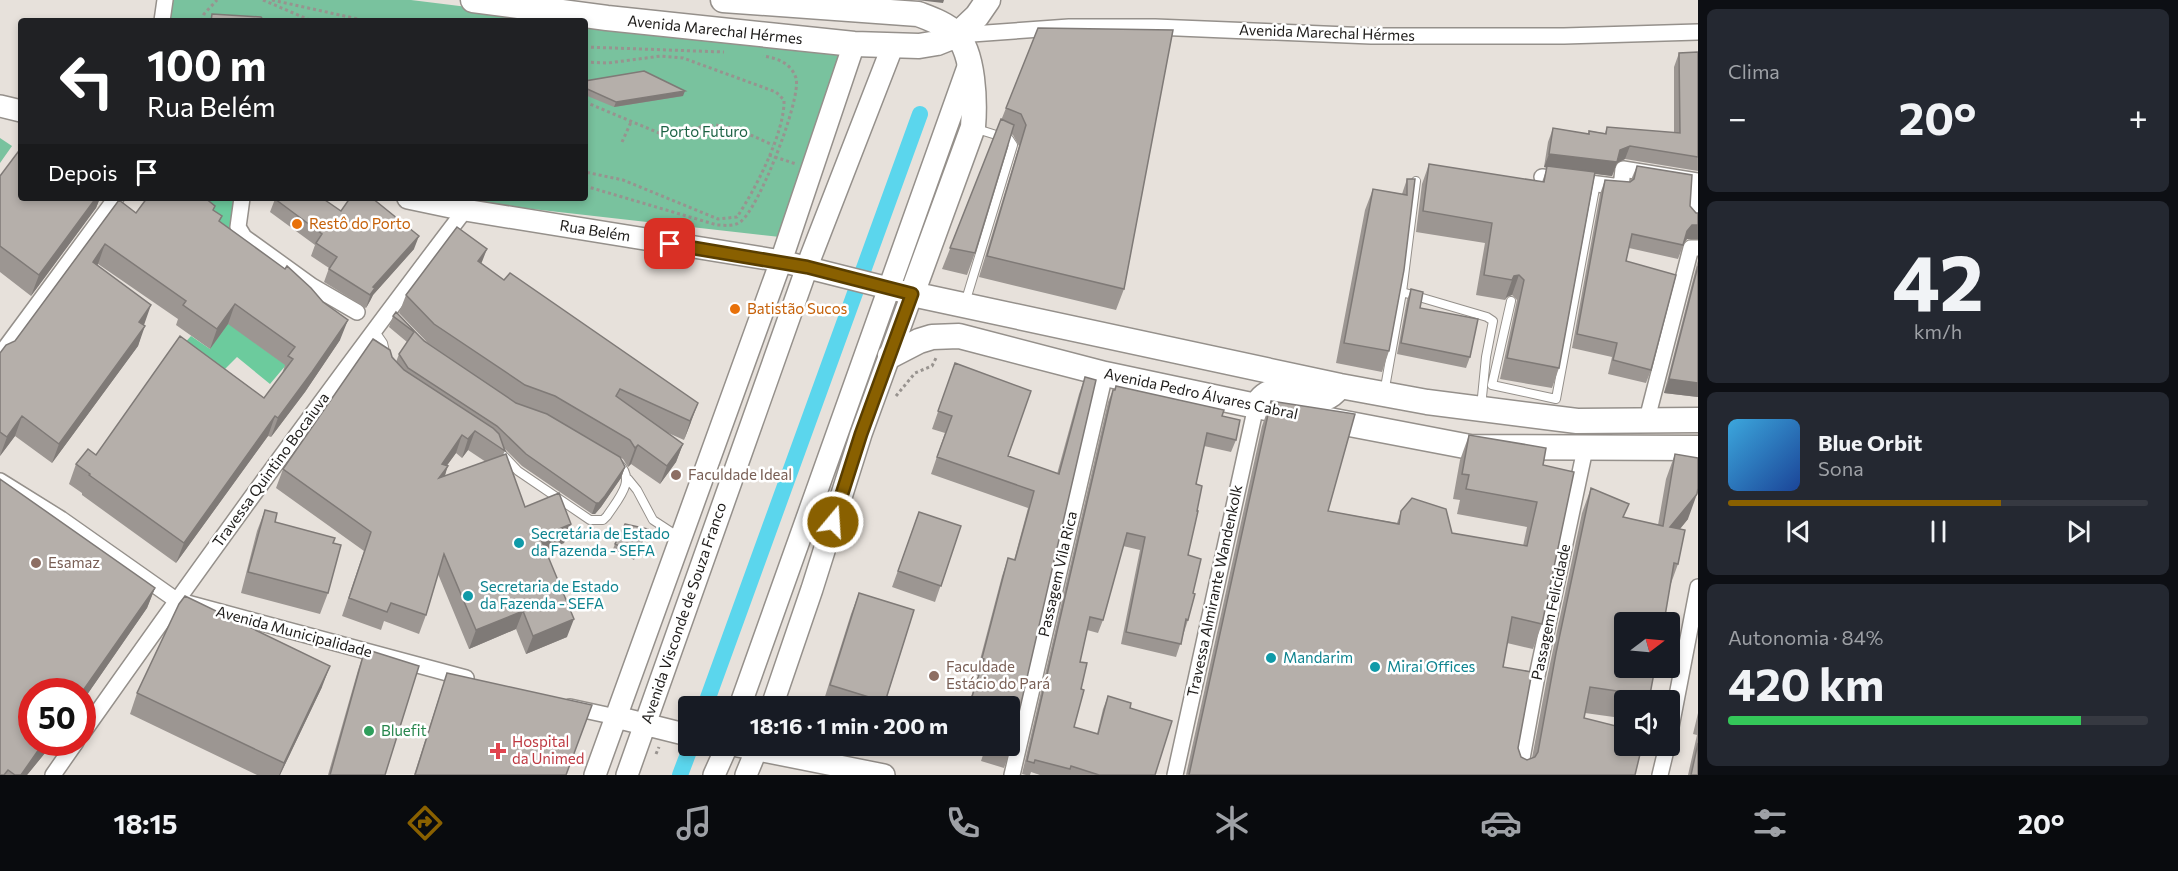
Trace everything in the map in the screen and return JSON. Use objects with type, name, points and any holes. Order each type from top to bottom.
[{"type":"main road","name":"Avenida Marechal Hérmes","points":[[473,0],[608,9],[854,44],[919,46],[937,43],[957,35]]},
{"type":"main road","name":"Avenida Marechal Hérmes","points":[[723,0],[918,14],[935,20],[957,35]]},
{"type":"main road","points":[[775,696],[861,434],[973,127],[974,86],[969,64],[957,35],[977,16],[988,0]]},
{"type":"main road","name":"Avenida Visconde de Souza Franco","points":[[595,775],[781,261],[854,44]]},
{"type":"main road","name":"Avenida Visconde de Souza Franco","points":[[627,775],[807,267],[892,45]]},
{"type":"main road","points":[[744,696],[812,505],[880,286],[969,64]]},
{"type":"main road","points":[[0,106],[18,110]]},
{"type":"main road","name":"Rua Belém","points":[[422,201],[465,210],[781,261],[912,294]]},
{"type":"main road","points":[[912,294],[1340,386],[1426,402],[1577,421],[1698,420]]},
{"type":"main road","name":"Avenida Pedro Álvares Cabral","points":[[890,356],[932,337],[959,336],[1105,374],[1470,447],[1698,448]]},
{"type":"main road","points":[[1256,406],[1262,396],[1271,392],[1315,400],[1329,397],[1340,386]]},
{"type":"main road","points":[[812,505],[812,589]]},
{"type":"main road","points":[[616,717],[678,733]]},
{"type":"main road","points":[[714,775],[722,756]]},
{"type":"main road","points":[[747,775],[750,756]]},
{"type":"main road","points":[[797,756],[884,775]]},
{"type":"street","points":[[162,18],[165,0]]},
{"type":"street","name":"Avenida Marechal Hérmes","points":[[957,35],[1069,27],[1155,27],[1383,36],[1564,36],[1698,32]]},
{"type":"street","points":[[1542,177],[1621,187],[1623,169],[1698,181],[1694,217],[1698,218]]},
{"type":"street","points":[[0,355],[114,201]]},
{"type":"street","points":[[242,201],[238,227],[244,237],[312,286],[357,312]]},
{"type":"street","name":"Travessa Quintino Bocaiuva","points":[[96,714],[176,600],[465,210]]},
{"type":"street","points":[[1647,419],[1691,248],[1698,248]]},
{"type":"street","name":"Passagem Vila Rica","points":[[1012,775],[1105,374]]},
{"type":"street","name":"Travessa Almirante Wandenkolk","points":[[1175,775],[1256,406]]},
{"type":"street","name":"Passagem Felicidade","points":[[1519,775],[1537,676],[1585,449]]},
{"type":"street","name":"Avenida Municipalidade","points":[[0,480],[61,519],[176,600],[483,683]]},
{"type":"street","points":[[1678,690],[1698,587]]},
{"type":"street","points":[[551,701],[616,717]]},
{"type":"street","points":[[53,775],[66,756]]},
{"type":"street","points":[[1660,775],[1665,756]]},
{"type":"lane","points":[[964,306],[1013,144],[1009,139],[973,127]]},
{"type":"lane","points":[[1386,382],[1402,292],[1416,181]]},
{"type":"lane","points":[[1511,302],[1492,385],[1556,399],[1596,183]]},
{"type":"lane","points":[[1402,292],[1487,317],[1493,321],[1480,408]]},
{"type":"lane","points":[[374,330],[383,343],[387,362]]},
{"type":"lane","points":[[497,449],[518,471],[590,520],[603,519],[608,516],[627,485],[628,479]]},
{"type":"lane","points":[[611,459],[620,465],[653,520],[681,539]]},
{"type":"path","points":[[203,18],[217,0]]},
{"type":"path","points":[[263,0],[305,18]]},
{"type":"path","points":[[272,0],[354,18]]},
{"type":"path","points":[[588,47],[727,52]]},
{"type":"path","points":[[588,62],[608,63],[661,56],[683,58],[768,88],[784,100],[784,112],[769,155],[736,217],[725,219],[704,214],[623,180],[588,172]]},
{"type":"path","points":[[588,187],[717,225],[733,225],[741,222],[752,211],[759,196],[794,105],[797,87],[796,77],[790,67],[782,60],[762,56]]},
{"type":"path","points":[[588,103],[658,133],[716,125],[737,129],[773,145]]},
{"type":"path","points":[[622,142],[631,122]]},
{"type":"path","points":[[769,155],[812,170]]},
{"type":"green space","points":[[171,0],[411,0],[558,18],[168,18]]},
{"type":"green space","name":"Porto Futuro","points":[[588,21],[841,53],[780,237],[466,201],[588,201]]},
{"type":"green space","points":[[0,138],[12,146],[0,163]]},
{"type":"green space","points":[[201,201],[234,201],[231,222],[236,234],[234,250]]},
{"type":"green space","points":[[214,313],[286,365],[270,384],[237,357],[213,381],[173,356],[191,336],[210,349]]},
{"type":"building","points":[[212,14],[262,18],[211,18]]},
{"type":"building","points":[[1038,28],[1173,30],[1124,289],[987,256],[1026,125],[1021,114],[1006,108]]},
{"type":"building","points":[[1698,52],[1698,157],[1630,146],[1620,150],[1617,162],[1549,154],[1553,128],[1589,134],[1589,131],[1606,134],[1607,127],[1680,133],[1679,53]]},
{"type":"building","points":[[644,71],[685,91],[616,102],[588,89],[588,80]]},
{"type":"building","points":[[1001,119],[1014,125],[975,253],[950,248]]},
{"type":"building","points":[[18,152],[18,201],[94,201],[39,275],[0,246],[0,176]]},
{"type":"building","points":[[1429,164],[1544,182],[1547,166],[1595,172],[1559,368],[1507,358],[1524,280],[1519,275],[1514,276],[1512,280],[1484,275],[1492,223],[1423,211]]},
{"type":"building","points":[[1637,166],[1692,175],[1690,206],[1698,213],[1698,225],[1692,225],[1687,231],[1683,245],[1632,234],[1626,261],[1676,275],[1651,370],[1613,360],[1617,343],[1577,334],[1605,180],[1630,182],[1634,179]]},
{"type":"building","points":[[1407,179],[1415,179],[1404,270],[1389,351],[1344,343],[1373,189],[1407,195]]},
{"type":"building","points":[[118,201],[136,213],[145,201],[209,201],[215,206],[213,210],[222,216],[219,221],[285,269],[287,266],[323,302],[348,320],[278,418],[275,416],[184,543],[76,464],[88,449],[96,455],[180,336],[264,398],[293,359],[288,356],[295,347],[235,304],[217,329],[183,305],[186,301],[105,244],[93,262],[151,305],[139,322],[145,326],[59,444],[22,416],[7,437],[0,432],[0,353],[6,345],[15,341]]},
{"type":"building","points":[[278,201],[326,201],[341,211],[348,201],[376,201],[419,236],[373,287],[375,288],[370,295],[329,269],[337,257],[316,243],[322,234]]},
{"type":"building","points":[[457,227],[487,249],[478,261],[504,280],[510,273],[698,403],[690,421],[620,389],[616,396],[683,444],[667,466],[638,445],[635,448],[630,440],[555,396],[525,385],[434,324],[406,295]]},
{"type":"building","points":[[1698,266],[1698,383],[1669,379]]},
{"type":"building","points":[[1411,289],[1423,292],[1420,308],[1478,319],[1470,357],[1401,343]]},
{"type":"building","points":[[396,312],[424,341],[516,403],[547,414],[620,457],[625,467],[599,503],[526,454],[497,426],[408,368],[399,354],[414,332],[393,316]]},
{"type":"building","points":[[373,339],[390,350],[392,357],[404,370],[499,434],[505,451],[475,431],[468,439],[462,435],[442,464],[448,466],[439,478],[506,454],[525,507],[559,493],[571,524],[540,537],[574,619],[533,636],[523,611],[476,630],[444,554],[426,615],[391,603],[387,612],[349,598],[371,532],[283,469]]},
{"type":"building","points":[[955,363],[1031,391],[1008,456],[1059,474],[1085,377],[1096,380],[1020,708],[1020,696],[972,696],[984,659],[982,658],[1008,558],[1015,560],[1034,491],[937,457],[952,416],[938,411]]},
{"type":"building","points":[[1116,386],[1224,410],[1222,416],[1240,420],[1236,440],[1207,433],[1196,484],[1202,486],[1188,555],[1201,559],[1193,593],[1195,594],[1188,620],[1186,619],[1181,644],[1126,632],[1145,537],[1127,533],[1103,620],[1090,617],[1080,662],[1087,663],[1081,689],[1084,690],[1074,727],[1098,734],[1108,696],[1131,703],[1130,708],[1172,721],[1155,775],[1099,775],[1071,766],[1070,769],[1035,760],[1034,763],[1027,761],[1113,390]]},
{"type":"building","points":[[1271,401],[1355,414],[1328,511],[1399,524],[1401,511],[1412,498],[1446,509],[1452,533],[1527,546],[1537,502],[1466,489],[1469,475],[1462,474],[1469,435],[1546,448],[1543,465],[1574,472],[1542,624],[1512,617],[1503,667],[1532,672],[1518,748],[1521,757],[1527,760],[1535,757],[1538,752],[1556,653],[1591,488],[1629,504],[1623,517],[1663,526],[1675,454],[1698,458],[1697,494],[1670,527],[1685,530],[1678,564],[1674,563],[1666,612],[1614,612],[1614,678],[1653,678],[1651,690],[1614,691],[1590,687],[1584,718],[1614,726],[1614,756],[1640,756],[1635,775],[1189,775]]},
{"type":"building","name":"Esamaz","points":[[0,479],[155,588],[92,678],[18,678],[18,756],[34,756],[21,775],[15,775],[8,770],[4,775],[0,775]]},
{"type":"building","points":[[265,510],[277,513],[275,522],[335,538],[333,543],[341,545],[328,593],[248,572]]},
{"type":"building","points":[[919,512],[961,526],[941,586],[898,571]]},
{"type":"building","points":[[625,524],[648,529],[636,554],[615,544]]},
{"type":"building","points":[[859,593],[914,610],[887,696],[866,696],[830,685]]},
{"type":"building","points":[[185,596],[330,666],[284,763],[137,693],[179,604]]},
{"type":"building","name":"Bluefit","points":[[365,649],[419,666],[385,775],[330,775]]},
{"type":"building","name":"Hospital da Unimed","points":[[447,673],[592,705],[566,775],[415,775]]},
{"type":"building","points":[[1698,743],[1698,775],[1691,775]]},
{"type":"waterway","points":[[709,696],[920,114]]},
{"type":"waterway","points":[[680,775],[687,756]]},
{"type":"place","name":"Restô do Porto","points":[[297,224]]},
{"type":"place","name":"Batistão Sucos","points":[[735,309]]},
{"type":"place","name":"Faculdade Ideal","points":[[676,475]]},
{"type":"place","name":"Secretária de Estado da Fazenda - SEFA","points":[[519,543]]},
{"type":"place","name":"Esamaz","points":[[36,563]]},
{"type":"place","name":"Secretaria de Estado da Fazenda - SEFA","points":[[468,596]]},
{"type":"place","name":"Mandarim","points":[[1271,658]]},
{"type":"place","name":"Mirai Offices","points":[[1375,667]]},
{"type":"place","name":"Faculdade Estácio do Pará","points":[[934,676]]},
{"type":"place","name":"Bluefit","points":[[369,731]]},
{"type":"place","name":"Hospital da Unimed","points":[[498,751]]},
{"type":"route","points":[[670,244],[781,261],[912,294],[861,434],[833,522]]}]
